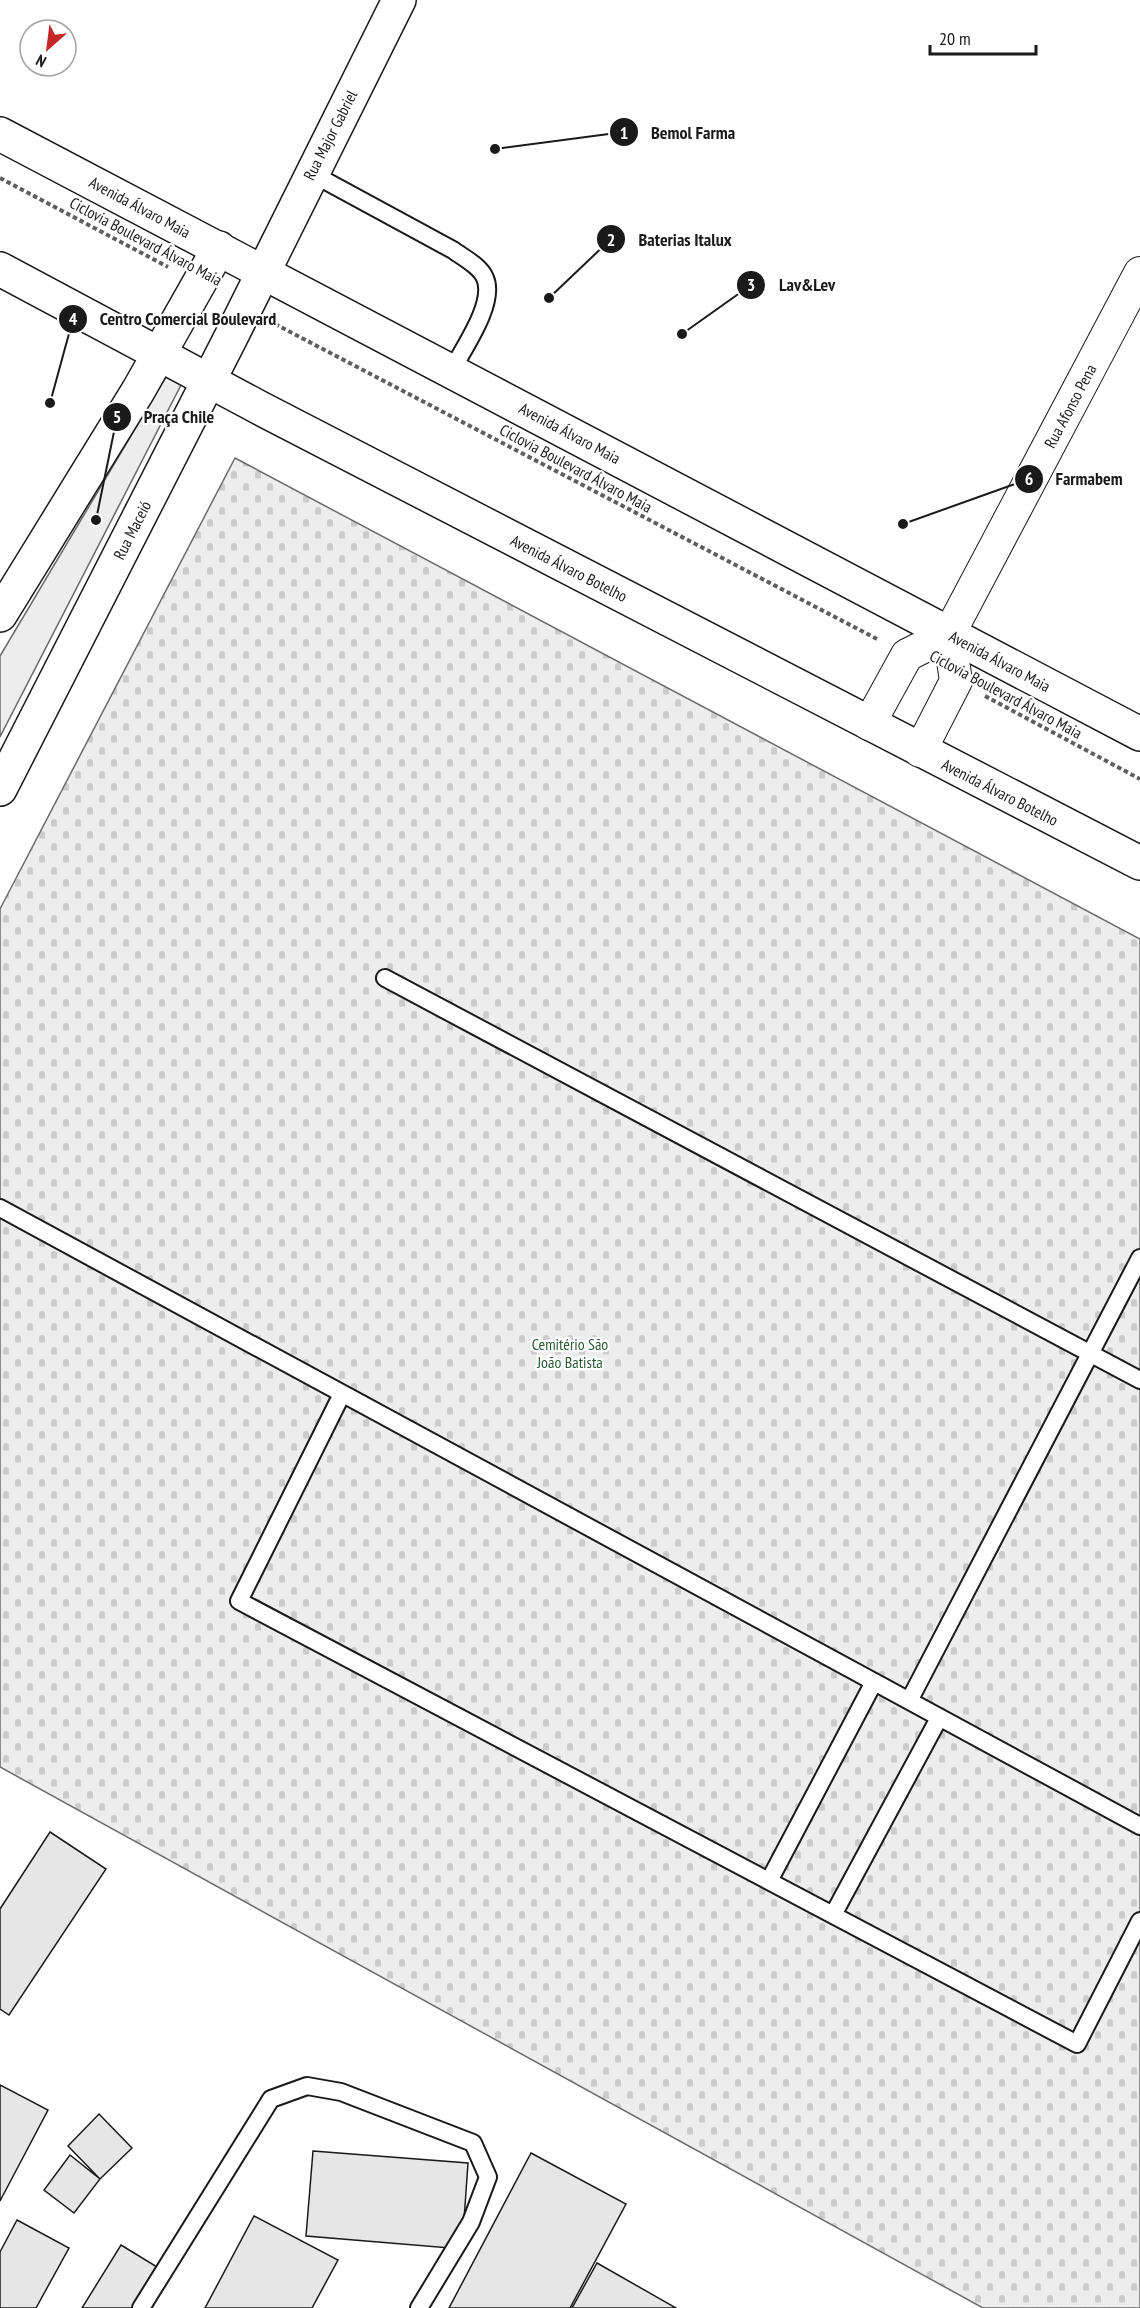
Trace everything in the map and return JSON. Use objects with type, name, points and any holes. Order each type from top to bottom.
[{"type":"main road","name":"Rua Major Gabriel","points":[[262,270],[399,0]]},
{"type":"main road","name":"Avenida Álvaro Maia","points":[[0,134],[1140,734]]},
{"type":"main road","points":[[0,615],[160,353],[219,248]]},
{"type":"main road","name":"Avenida Álvaro Botelho","points":[[0,269],[920,751],[1140,863]]},
{"type":"main road","name":"Rua Maceió","points":[[0,789],[209,380],[262,270]]},
{"type":"street","name":"Rua Afonso Pena","points":[[949,634],[1140,273]]},
{"type":"street","points":[[869,724],[907,655],[949,634],[956,681],[920,751]]},
{"type":"lane","points":[[311,173],[453,250],[472,263],[485,278],[487,296],[483,311],[452,370]]},
{"type":"lane","points":[[385,978],[1140,1380]]},
{"type":"lane","points":[[0,1208],[1140,1826]]},
{"type":"lane","points":[[909,1701],[1140,1258]]},
{"type":"lane","points":[[342,1394],[239,1601],[1077,2044],[1140,1921]]},
{"type":"lane","points":[[768,1881],[874,1682]]},
{"type":"lane","points":[[833,1915],[939,1718]]},
{"type":"lane","points":[[141,2308],[271,2098],[307,2086],[342,2092],[473,2143],[488,2177],[471,2222],[418,2308]]},
{"type":"path","name":"Ciclovia Boulevard Álvaro Maia","points":[[0,178],[198,283]]},
{"type":"path","name":"Ciclovia Boulevard Álvaro Maia","points":[[245,307],[907,655]]},
{"type":"path","name":"Ciclovia Boulevard Álvaro Maia","points":[[956,681],[1140,779]]},
{"type":"green space","name":"Cemitério São João Batista","points":[[235,458],[1140,939],[1140,2308],[983,2308],[0,1767],[0,909]]},
{"type":"shaded area","points":[[166,377],[181,385],[0,737],[0,656]]},
{"type":"building","points":[[50,1832],[106,1869],[9,2015],[0,2009],[0,1909]]},
{"type":"building","points":[[0,2085],[48,2110],[0,2201]]},
{"type":"building","points":[[99,2114],[132,2148],[100,2179],[68,2146]]},
{"type":"building","points":[[313,2151],[468,2163],[462,2249],[306,2236]]},
{"type":"building","points":[[531,2153],[626,2204],[570,2308],[449,2308]]},
{"type":"building","points":[[70,2155],[100,2179],[74,2213],[44,2190]]},
{"type":"building","points":[[254,2216],[338,2260],[312,2308],[205,2308]]},
{"type":"building","points":[[17,2220],[69,2248],[36,2308],[0,2308],[0,2252]]},
{"type":"building","points":[[121,2245],[162,2270],[138,2308],[82,2308]]},
{"type":"building","points":[[597,2263],[676,2308],[572,2308]]},
{"type":"place","name":"Bemol Farma","points":[[495,149]]},
{"type":"place","name":"Baterias Italux","points":[[549,298]]},
{"type":"place","name":"Lav&Lev","points":[[682,334]]},
{"type":"place","name":"Centro Comercial Boulevard","points":[[50,403]]},
{"type":"place","name":"Praça Chile","points":[[96,520]]},
{"type":"place","name":"Farmabem","points":[[903,524]]}]
